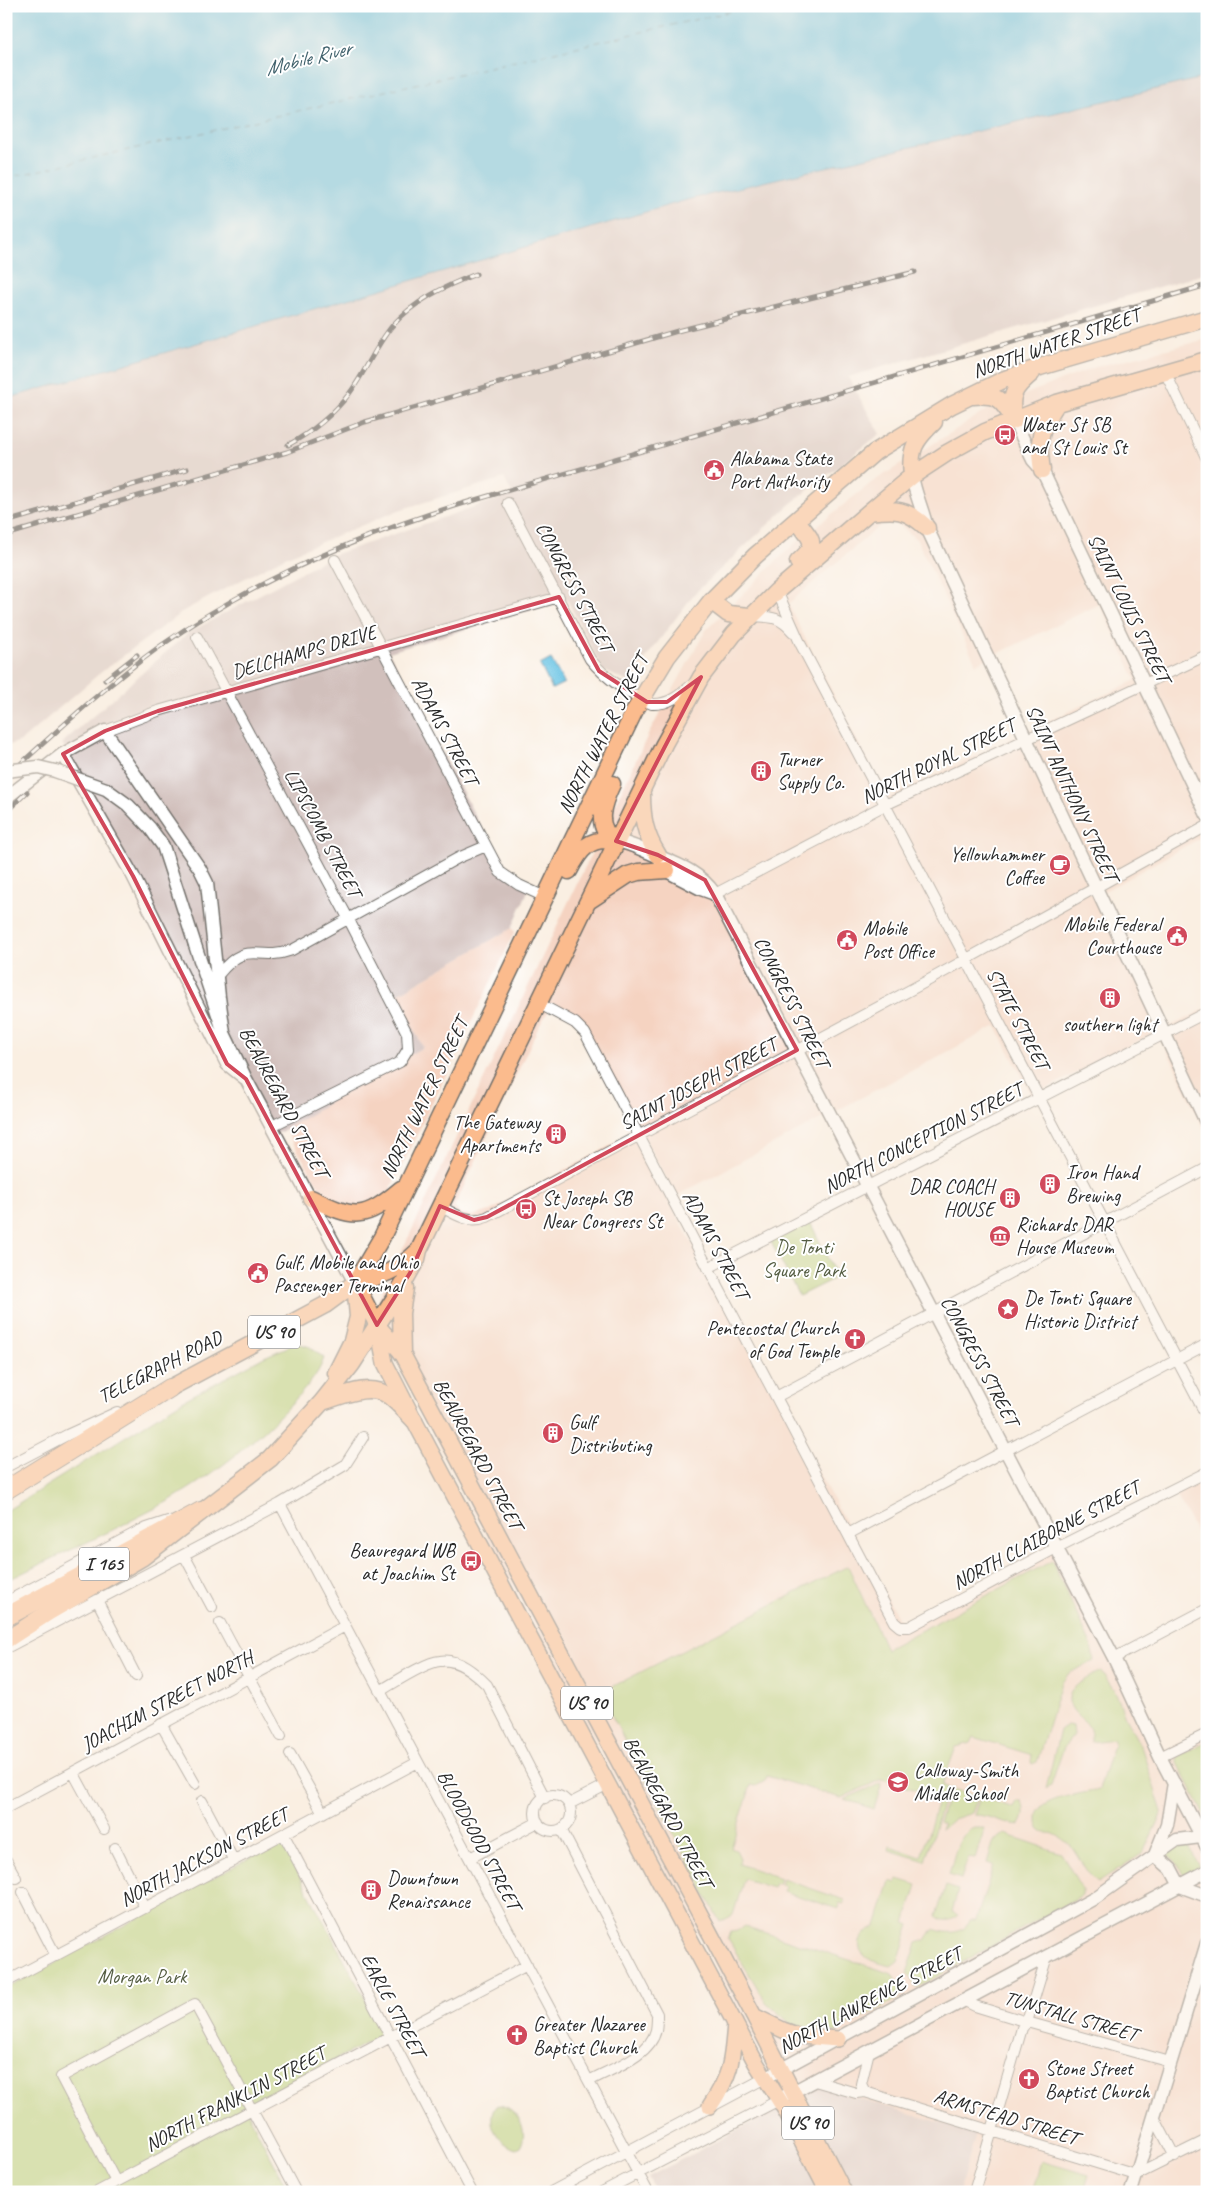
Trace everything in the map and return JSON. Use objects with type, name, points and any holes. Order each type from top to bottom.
[{"type":"highway","name":"NORTH WATER STREET","points":[[355,1282],[382,1237],[632,716],[667,657],[711,601],[755,556],[875,452],[952,405],[968,396],[1040,367],[1207,318]]},
{"type":"highway","points":[[402,1353],[400,1333],[404,1293],[419,1250],[616,841],[684,705],[716,656],[750,616],[868,512],[912,476],[962,444],[1057,403],[1207,360]]},
{"type":"highway","points":[[1014,420],[1011,398],[1016,388],[1040,367]]},
{"type":"highway","points":[[968,396],[987,395],[996,397],[1003,402],[1014,420]]},
{"type":"highway","points":[[1042,470],[1038,450],[1039,436],[1044,422],[1057,403]]},
{"type":"highway","points":[[912,476],[911,457],[917,440],[952,405]]},
{"type":"highway","points":[[868,512],[894,510],[906,512],[914,516],[927,528]]},
{"type":"highway","points":[[777,591],[785,573],[812,548],[810,540],[797,520]]},
{"type":"highway","points":[[711,601],[728,614],[750,616]]},
{"type":"highway","points":[[616,841],[605,831],[602,808],[625,755],[632,716]]},
{"type":"highway","points":[[642,790],[644,828],[658,855]]},
{"type":"highway","points":[[508,972],[534,942],[578,854],[586,846],[598,840],[616,841]]},
{"type":"highway","points":[[586,903],[605,888],[628,874],[667,870]]},
{"type":"highway","points":[[311,1198],[350,1214],[366,1213],[380,1206],[405,1186]]},
{"type":"highway","points":[[322,1402],[354,1333],[358,1318],[355,1282],[387,1274],[404,1264],[419,1250]]},
{"type":"highway","points":[[6,1640],[49,1612],[143,1557],[270,1460],[322,1402],[352,1364],[410,1273]]},
{"type":"highway","name":"TELEGRAPH ROAD","points":[[170,1388],[325,1305],[355,1282]]},
{"type":"highway","points":[[6,1490],[170,1388]]},
{"type":"highway","name":"US 90","points":[[322,1402],[356,1392],[372,1390],[383,1392],[414,1420]]},
{"type":"highway","name":"I 165","points":[[6,1617],[201,1511]]},
{"type":"main road","name":"BEAUREGARD STREET","points":[[355,1282],[377,1324],[402,1353],[754,2016],[844,2192]]},
{"type":"main road","name":"BEAUREGARD STREET","points":[[377,1324],[385,1363],[414,1420],[735,2023],[828,2192]]},
{"type":"main road","points":[[487,1557],[515,1590],[561,1674],[575,1679],[572,1687],[575,1701],[621,1791],[636,1838]]},
{"type":"main road","points":[[754,2016],[782,2030],[800,2036],[838,2038]]},
{"type":"main road","points":[[710,2106],[724,2086],[730,2068],[735,2023]]},
{"type":"street","points":[[1165,372],[1207,459]]},
{"type":"street","name":"SAINT LOUIS STREET","points":[[1014,420],[1033,460],[1042,470],[1207,815]]},
{"type":"street","name":"SAINT ANTHONY STREET","points":[[912,476],[914,490],[924,511],[927,528],[1207,1124]]},
{"type":"street","name":"CONGRESS STREET","points":[[508,503],[590,659],[612,682],[652,704],[667,702],[701,678]]},
{"type":"street","name":"ADAMS STREET","points":[[335,560],[500,872],[519,885],[545,897]]},
{"type":"street","name":"STATE STREET","points":[[777,591],[797,637],[1207,1417]]},
{"type":"street","name":"DELCHAMPS DRIVE","points":[[6,798],[63,754],[104,731],[158,711],[382,649],[559,597]]},
{"type":"street","name":"STATE STREET","points":[[750,616],[774,617],[781,620],[797,637]]},
{"type":"street","name":"LIPSCOMB STREET","points":[[197,637],[348,918],[407,1033],[408,1049],[400,1062],[272,1126]]},
{"type":"street","name":"NORTH ROYAL STREET","points":[[715,894],[885,805],[1207,654]]},
{"type":"street","points":[[104,731],[200,869],[207,883],[218,975],[218,997],[224,1033]]},
{"type":"street","points":[[63,754],[134,876],[227,1064],[246,1079]]},
{"type":"street","name":"BEAUREGARD STREET","points":[[6,771],[38,767],[106,789],[128,806],[150,828],[163,846],[224,1033],[246,1079],[355,1282]]},
{"type":"street","name":"SAINT JOSEPH STREET","points":[[440,1206],[468,1219],[480,1220],[487,1217],[928,980],[1095,886],[1207,826]]},
{"type":"street","points":[[616,841],[629,852],[701,889],[715,894]]},
{"type":"street","name":"CONGRESS STREET","points":[[616,841],[629,843],[684,867],[705,880],[715,894],[1114,1658],[1160,1757],[1204,1842]]},
{"type":"street","points":[[218,975],[236,956],[242,954],[288,952],[458,858],[486,846]]},
{"type":"street","name":"ADAMS STREET","points":[[538,1003],[575,1023],[585,1034],[894,1622],[900,1628]]},
{"type":"street","name":"NORTH CONCEPTION STREET","points":[[708,1268],[1207,1012]]},
{"type":"street","points":[[776,1397],[1207,1168]]},
{"type":"street","points":[[848,1534],[1207,1344]]},
{"type":"street","name":"TELEGRAPH ROAD","points":[[6,1467],[67,1435],[170,1388]]},
{"type":"street","points":[[6,1648],[280,1504],[345,1464],[363,1437]]},
{"type":"street","name":"NORTH CLAIBORNE STREET","points":[[900,1628],[909,1627],[1056,1548],[1207,1472]]},
{"type":"street","name":"BLOODGOOD STREET","points":[[280,1504],[648,2192]]},
{"type":"street","points":[[6,1602],[140,1530],[201,1511]]},
{"type":"street","points":[[184,1555],[212,1608]]},
{"type":"street","points":[[97,1600],[136,1676]]},
{"type":"street","points":[[1114,1658],[1207,1608]]},
{"type":"street","points":[[220,1623],[281,1736]]},
{"type":"street","name":"JOACHIM STREET NORTH","points":[[6,1808],[345,1626]]},
{"type":"street","points":[[380,1691],[440,1660],[458,1664],[474,1672],[487,1685],[545,1798]]},
{"type":"street","points":[[161,1724],[195,1784]]},
{"type":"street","points":[[1160,1757],[1207,1734]]},
{"type":"street","points":[[290,1754],[323,1813]]},
{"type":"street","name":"NORTH JACKSON STREET","points":[[6,1982],[418,1762]]},
{"type":"street","points":[[73,1772],[104,1829]]},
{"type":"street","points":[[1174,1783],[1167,1825],[1155,1855],[1171,1869],[1180,1886],[1207,1896]]},
{"type":"street","points":[[569,1804],[608,1784]]},
{"type":"street","points":[[550,1796],[560,1797],[569,1804],[571,1810],[569,1821],[561,1830],[550,1831],[538,1822],[536,1816],[537,1806],[545,1798],[550,1796]]},
{"type":"street","points":[[202,1801],[234,1861]]},
{"type":"street","points":[[470,1858],[538,1822]]},
{"type":"street","points":[[561,1830],[657,2014],[656,2031],[649,2043],[638,2054],[589,2081]]},
{"type":"street","name":"EARLE STREET","points":[[284,1834],[472,2192]]},
{"type":"street","name":"NORTH LAWRENCE STREET","points":[[551,2192],[1096,1898],[1177,1840],[1204,1842]]},
{"type":"street","points":[[115,1848],[145,1908]]},
{"type":"street","points":[[6,1860],[16,1878]]},
{"type":"street","points":[[602,2192],[815,2081],[963,2000],[1207,1871]]},
{"type":"street","points":[[23,1892],[56,1956]]},
{"type":"street","points":[[1131,2192],[1207,1943]]},
{"type":"street","points":[[974,2192],[1022,2028],[1026,2022],[1047,1956]]},
{"type":"street","name":"NORTH FRANKLIN STREET","points":[[97,2192],[527,1965]]},
{"type":"street","name":"TUNSTALL STREET","points":[[963,2000],[975,2006],[1026,2022],[1170,2062]]},
{"type":"street","points":[[116,2182],[61,2077],[195,2004],[296,2192]]},
{"type":"street","points":[[866,2092],[861,2084],[869,2051]]},
{"type":"street","name":"ARMSTEAD STREET","points":[[815,2081],[856,2092],[866,2092],[1136,2175]]},
{"type":"street","points":[[1154,2117],[1175,2157]]},
{"type":"street","points":[[1136,2175],[1207,2140]]},
{"type":"highlighted area","points":[[559,597],[599,671],[647,702],[667,702],[701,677],[616,841],[658,855],[705,880],[797,1050],[487,1217],[474,1220],[440,1206],[410,1273],[377,1325],[246,1079],[227,1064],[133,876],[63,754],[105,731],[158,711]]},
{"type":"shaded area","points":[[1207,77],[1207,273],[848,377],[880,434],[789,505],[694,594],[628,682],[603,670],[567,599],[389,652],[504,871],[530,886],[512,928],[396,995],[423,1047],[272,1137],[62,743],[188,633],[333,555],[512,494],[504,478],[399,510],[285,557],[185,610],[100,673],[21,741],[6,746],[6,399],[687,200]]},
{"type":"shaded area","points":[[1207,339],[1207,834],[1103,892],[1167,1028],[1207,1008],[1207,1135],[1158,1031],[1032,1096],[996,1026],[676,1196],[586,1030],[553,1003],[538,1028],[454,1207],[461,1214],[473,1216],[490,1211],[632,1134],[901,1623],[1051,1547],[1165,1751],[1207,1730],[1207,2192],[959,2192],[975,2133],[788,2103],[472,1508],[395,1357],[379,1299],[648,735],[706,630],[793,545],[871,483],[990,408],[1096,367]],"holes":[[[884,522],[899,524],[917,540],[976,664],[1100,604],[1136,680],[886,798],[788,604]]]},
{"type":"shaded area","points":[[512,928],[515,932],[389,1192],[356,1211],[325,1197],[285,1129],[423,1047],[396,995]]},
{"type":"shaded area","points":[[1207,1476],[1207,1552],[1175,1493]]},
{"type":"shaded area","points":[[820,2087],[976,2133],[959,2192],[656,2192],[648,2177]]},
{"type":"green space","name":"De Tonti Square Park","points":[[809,1220],[837,1277],[799,1296],[770,1240]]},
{"type":"green space","points":[[297,1343],[310,1347],[324,1358],[321,1365],[314,1378],[274,1422],[241,1451],[188,1490],[169,1501],[6,1581],[6,1511],[184,1400],[264,1357]]},
{"type":"green space","points":[[1052,1561],[1091,1645],[1094,1661],[1069,1673],[1061,1684],[1037,1762],[1032,1764],[1032,1755],[974,1737],[971,1743],[956,1747],[942,1785],[948,1788],[945,1799],[882,1779],[841,1798],[767,1776],[765,1781],[756,1786],[751,1785],[731,1848],[736,1850],[740,1858],[739,1864],[780,1878],[778,1884],[775,1883],[773,1888],[744,1879],[733,1915],[720,1922],[600,1693],[848,1566],[886,1649]]},
{"type":"green space","points":[[1101,1671],[1116,1693],[1125,1717],[1142,1749],[1162,1812],[1143,1853],[1098,1882],[1089,1874],[1070,1845],[1052,1833],[1042,1832],[1038,1826],[1037,1819],[1038,1812],[1052,1801],[1099,1790],[1114,1746],[1114,1739],[1091,1742],[1090,1730],[1073,1710],[1069,1703],[1069,1696],[1082,1681]]},
{"type":"green space","points":[[1067,1725],[1073,1726],[1074,1735],[1064,1747],[1051,1785],[1046,1789],[1060,1730]]},
{"type":"green space","points":[[1207,1741],[1207,1820],[1177,1761],[1178,1756]]},
{"type":"green space","points":[[882,1783],[874,1809],[844,1799]]},
{"type":"green space","points":[[950,1788],[978,1797],[972,1813],[954,1819],[941,1830],[943,1824],[939,1823]]},
{"type":"green space","points":[[980,1797],[1014,1808],[1017,1801],[1022,1801],[1024,1813],[1020,1825],[986,1816],[974,1815]]},
{"type":"green space","points":[[938,1801],[943,1802],[925,1861],[889,1850],[890,1846],[921,1857]]},
{"type":"green space","points":[[974,1828],[985,1828],[975,1859],[968,1858],[961,1879],[949,1875],[959,1842],[968,1831]]},
{"type":"green space","points":[[1005,1834],[1061,1853],[1082,1889],[1082,1895],[917,1988],[907,1973],[917,1943],[926,1940],[933,1929],[944,1932],[959,1931],[970,1920],[976,1920],[994,1865],[987,1863],[991,1850],[997,1839]]},
{"type":"green space","name":"Morgan Park","points":[[281,1841],[384,2034],[245,2107],[289,2192],[6,2192],[6,1989]]},
{"type":"green space","points":[[1187,1843],[1200,1867],[1184,1875],[1177,1863],[1167,1854],[1169,1850]]},
{"type":"green space","points":[[782,1879],[845,1900],[844,1904],[839,1903],[838,1909],[783,1891],[784,1886],[780,1885]]},
{"type":"green space","points":[[898,1879],[917,1885],[905,1923],[910,1925],[898,1961],[891,1966],[865,1956],[861,1951],[860,1943],[861,1938],[867,1931],[876,1926],[890,1881],[896,1883]]},
{"type":"green space","points":[[946,1886],[958,1890],[952,1912],[958,1915],[953,1919],[947,1920],[936,1916]]},
{"type":"green space","points":[[744,1926],[893,1974],[903,1991],[899,1998],[836,2032],[791,2024],[766,2002],[728,1939],[731,1932],[737,1931]]},
{"type":"green space","points":[[499,2105],[511,2110],[520,2121],[523,2141],[520,2147],[516,2149],[504,2142],[495,2132],[492,2119],[493,2112],[496,2106]]},
{"type":"green space","points":[[1041,2161],[1089,2175],[1084,2192],[1032,2192]]},
{"type":"water","name":"Mobile River","points":[[6,6],[1207,6],[1207,77],[687,200],[6,399]]},
{"type":"water","points":[[551,659],[564,683],[552,689],[540,665]]},
{"type":"ferry route","points":[[6,178],[755,6]]},
{"type":"railway","points":[[6,535],[287,452],[365,422],[681,330],[915,272]]},
{"type":"railway","points":[[288,445],[305,435],[336,409],[355,386],[386,334],[401,317],[431,295],[476,274]]},
{"type":"railway","points":[[6,777],[100,693],[159,647],[230,602],[266,582],[341,547],[458,505],[1207,285]]},
{"type":"railway","points":[[6,522],[187,469]]},
{"type":"railway","points":[[105,680],[137,655]]},
{"type":"railway","points":[[6,812],[27,792]]},
{"type":"place","name":"Water St SB and St Louis St","points":[[1005,435]]},
{"type":"place","name":"Alabama State Port Authority","points":[[714,470]]},
{"type":"place","name":"Turner Supply Co.","points":[[761,771]]},
{"type":"place","name":"Yellowhammer Coffee","points":[[1060,865]]},
{"type":"place","name":"Mobile Federal Courthouse","points":[[1177,936]]},
{"type":"place","name":"Mobile Post Office","points":[[847,940]]},
{"type":"place","name":"southern light","points":[[1110,998]]},
{"type":"place","name":"The Gateway Apartments","points":[[556,1134]]},
{"type":"place","name":"Iron Hand Brewing","points":[[1050,1184]]},
{"type":"place","name":"DAR COACH HOUSE","points":[[1010,1198]]},
{"type":"place","name":"St Joseph SB Near Congress St","points":[[526,1209]]},
{"type":"place","name":"Richards DAR House Museum","points":[[1000,1236]]},
{"type":"place","name":"Gulf, Mobile and Ohio Passenger Terminal","points":[[258,1273]]},
{"type":"place","name":"De Tonti Square Historic District","points":[[1008,1309]]},
{"type":"place","name":"Pentecostal Church of God Temple","points":[[855,1339]]},
{"type":"place","name":"Gulf Distributing","points":[[553,1433]]},
{"type":"place","name":"Beauregard WB at Joachim St","points":[[471,1561]]},
{"type":"place","name":"Calloway-Smith Middle School","points":[[898,1782]]},
{"type":"place","name":"Downtown Renaissance","points":[[371,1890]]},
{"type":"place","name":"Greater Nazaree Baptist Church","points":[[517,2035]]},
{"type":"place","name":"Stone Street Baptist Church","points":[[1029,2079]]}]
